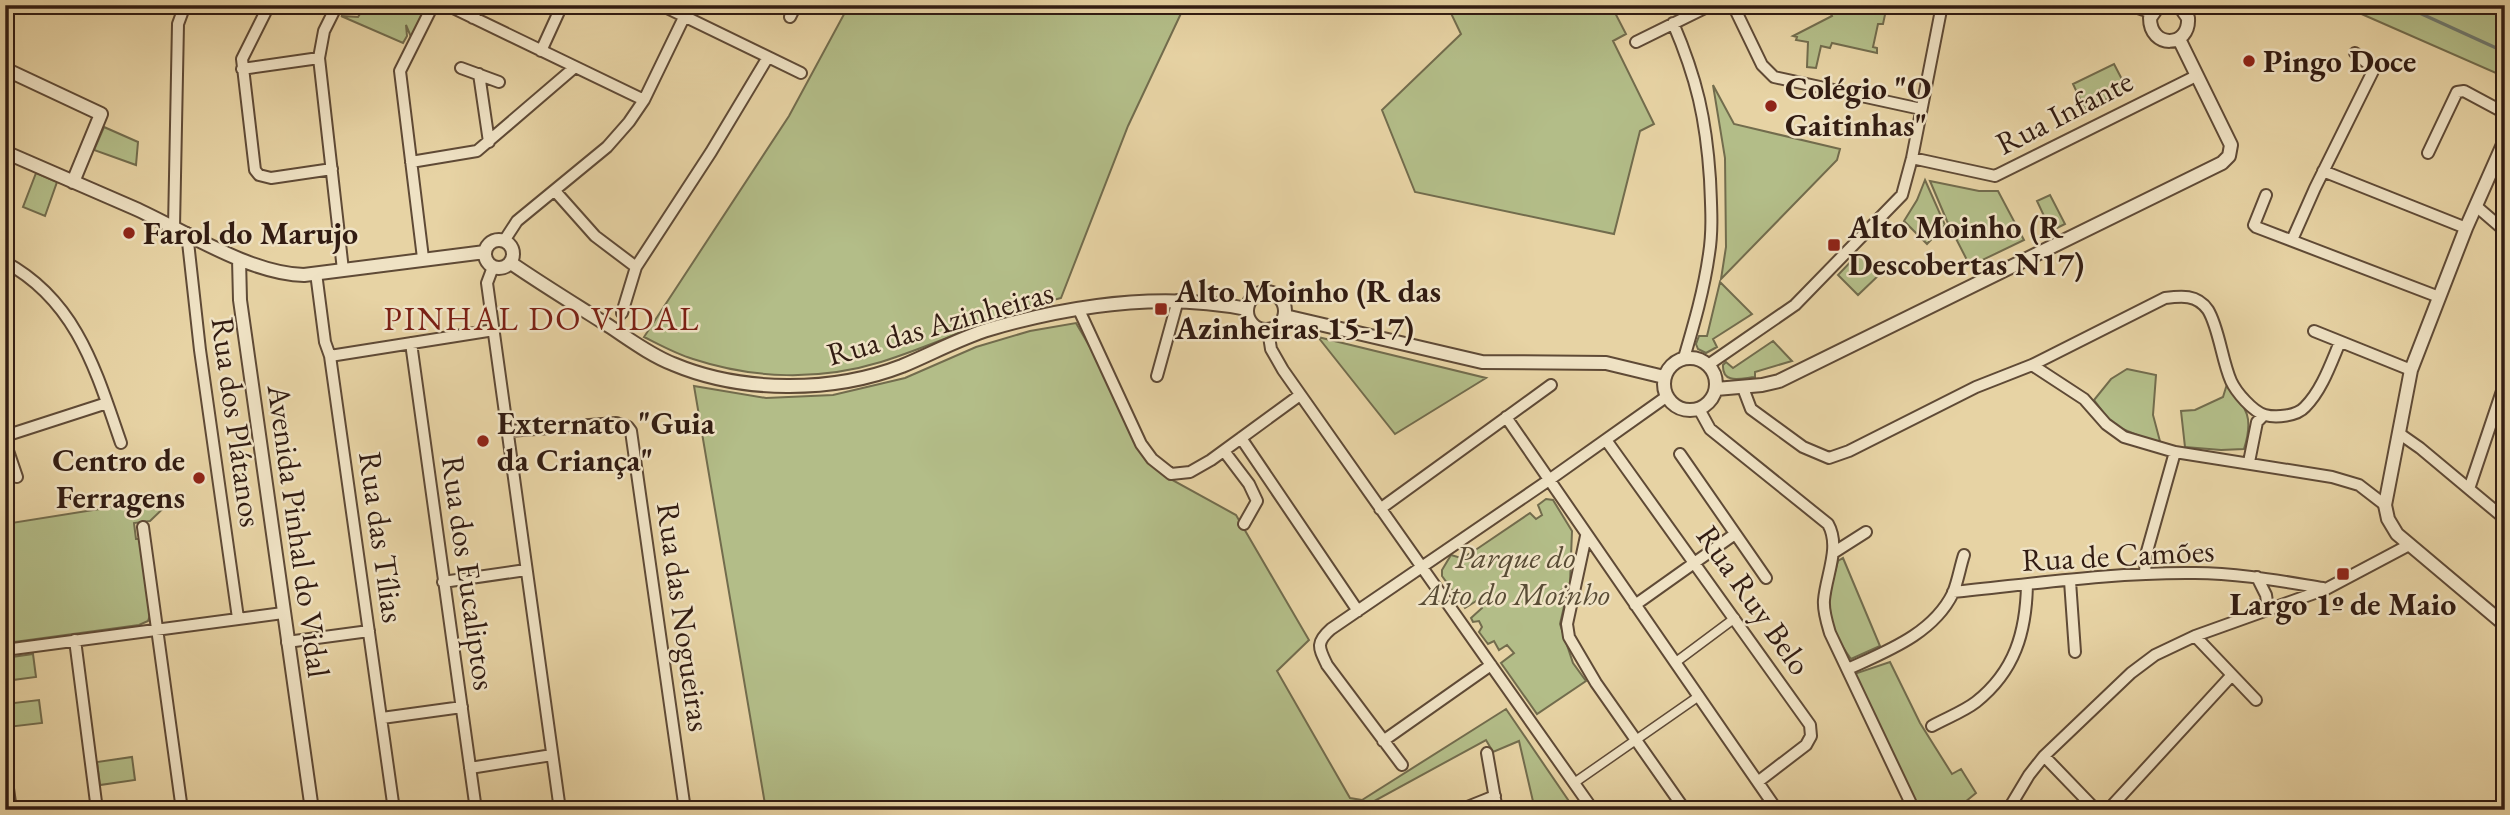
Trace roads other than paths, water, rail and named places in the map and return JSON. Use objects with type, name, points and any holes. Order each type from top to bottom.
[{"type":"street","points":[[173,227],[178,24],[185,5]]},
{"type":"street","points":[[269,5],[244,53],[242,69],[254,165],[259,175],[271,178],[332,169]]},
{"type":"street","points":[[337,5],[324,31],[319,53],[343,270]]},
{"type":"street","points":[[423,258],[400,77],[401,66],[433,5]]},
{"type":"street","points":[[447,5],[644,100]]},
{"type":"street","points":[[472,18],[479,5]]},
{"type":"street","points":[[541,51],[562,5]]},
{"type":"street","points":[[661,5],[801,73]]},
{"type":"street","points":[[504,241],[517,221],[612,142],[629,122],[644,100],[690,5]]},
{"type":"street","points":[[790,17],[796,5]]},
{"type":"street","points":[[1636,42],[1711,5]]},
{"type":"street","points":[[1733,5],[1762,65],[1774,77],[1921,109]]},
{"type":"street","points":[[1708,365],[1785,313],[1900,198],[1912,158],[1942,5]]},
{"type":"street","points":[[2129,5],[2155,9],[2150,24],[2154,34],[2163,40],[2179,38],[2187,30],[2188,18],[2183,8],[2198,5]]},
{"type":"street","points":[[1673,23],[1688,58],[1701,103],[1707,134],[1712,210],[1704,282],[1684,358]]},
{"type":"street","points":[[1716,389],[1743,388],[1779,381],[2222,163],[2228,156],[2231,145],[2179,38]]},
{"type":"street","points":[[2292,240],[2374,69],[2355,52]]},
{"type":"street","points":[[242,69],[319,53]]},
{"type":"street","points":[[622,313],[636,267],[711,152],[768,57]]},
{"type":"street","points":[[411,162],[471,153],[489,142],[575,67]]},
{"type":"street","points":[[461,68],[499,82]]},
{"type":"street","points":[[5,69],[101,114],[73,182]]},
{"type":"street","points":[[479,74],[489,142]]},
{"type":"street","name":"Rua Infante","points":[[1912,158],[1995,176],[2196,76]]},
{"type":"street","points":[[2428,153],[2457,92],[2464,91],[2505,113]]},
{"type":"street","points":[[2503,619],[2409,545],[2388,519],[2385,505],[2411,370],[2466,228],[2505,140]]},
{"type":"street","points":[[5,152],[133,207],[240,258],[292,274],[485,252]]},
{"type":"street","points":[[2323,171],[2466,228]]},
{"type":"street","points":[[555,191],[595,236],[636,267]]},
{"type":"street","points":[[2266,195],[2254,225],[2256,228],[2440,297]]},
{"type":"street","points":[[2476,206],[2505,231]]},
{"type":"street","name":"Rua dos Plátanos","points":[[187,233],[200,350],[238,618]]},
{"type":"street","points":[[504,241],[512,248],[511,263],[503,268],[493,267],[486,261],[485,252],[492,242],[504,241]]},
{"type":"street","name":"Avenida Pinhal do Vidal","points":[[240,258],[240,300],[312,810]]},
{"type":"street","points":[[5,262],[36,284],[70,320],[94,364],[121,443]]},
{"type":"street","name":"Rua das Azinheiras","points":[[511,263],[673,364],[762,386],[825,385],[898,367],[987,330],[1031,318],[1079,310],[1178,300],[1247,309]]},
{"type":"street","points":[[493,267],[487,283],[560,810]]},
{"type":"street","name":"Rua das Tílias","points":[[316,273],[394,810]]},
{"type":"street","points":[[1266,292],[1273,293],[1283,302],[1285,316],[1279,325],[1261,330],[1250,322],[1247,309],[1253,297],[1266,292]]},
{"type":"street","points":[[1743,388],[1751,409],[1804,447],[1829,458],[1849,451],[1976,387],[2032,365],[2165,298],[2184,295],[2197,300],[2208,310],[2232,384],[2249,405],[2264,415],[2290,415],[2303,410],[2314,398],[2340,342]]},
{"type":"street","points":[[1157,376],[1178,300]]},
{"type":"street","points":[[1079,310],[1141,444],[1152,458],[1171,474],[1189,472],[1211,460],[1300,395]]},
{"type":"street","points":[[1285,316],[1482,362],[1606,363],[1664,377]]},
{"type":"street","points":[[330,356],[494,330]]},
{"type":"street","points":[[1268,330],[1271,349],[1300,395],[1593,810]]},
{"type":"street","points":[[2314,331],[2411,370]]},
{"type":"street","name":"Rua dos Eucaliptos","points":[[411,343],[476,810]]},
{"type":"street","points":[[1684,358],[1697,359],[1708,365],[1715,376],[1716,389],[1710,402],[1699,409],[1680,409],[1667,397],[1664,377],[1674,363],[1684,358]]},
{"type":"street","points":[[2032,365],[2084,399],[2106,424],[2124,437],[2175,452],[2332,477],[2359,485],[2385,505]]},
{"type":"street","points":[[2469,489],[2503,399],[2505,382]]},
{"type":"street","points":[[1380,509],[1551,385]]},
{"type":"street","points":[[1402,765],[1327,665],[1320,649],[1321,639],[1667,397]]},
{"type":"street","points":[[5,436],[107,403]]},
{"type":"street","points":[[1699,409],[1710,429],[1723,442],[1828,524],[1834,535],[1823,603],[1830,633],[1914,810]]},
{"type":"street","points":[[2249,462],[2257,422],[2264,415]]},
{"type":"street","points":[[1506,417],[1586,536],[1759,780],[1777,810]]},
{"type":"street","name":"Rua das Nogueiras","points":[[509,431],[616,423],[628,427],[631,431],[685,810]]},
{"type":"street","points":[[2400,434],[2505,519]]},
{"type":"street","points":[[1241,438],[1359,611]]},
{"type":"street","name":"Rua Ruy Belo","points":[[1606,440],[1810,725],[1811,736],[1806,745],[1759,780]]},
{"type":"street","points":[[5,442],[16,477]]},
{"type":"street","points":[[1224,451],[1249,484],[1257,501],[1244,524]]},
{"type":"street","points":[[2145,573],[2146,555],[2175,452]]},
{"type":"street","points":[[1681,454],[1766,578]]},
{"type":"street","points":[[143,527],[182,810]]},
{"type":"street","points":[[1833,553],[1866,532]]},
{"type":"street","points":[[1635,604],[1735,534]]},
{"type":"street","points":[[1586,536],[1567,624],[1569,637],[1596,683],[1685,810]]},
{"type":"street","points":[[2008,810],[2044,756],[2155,654],[2195,636],[2326,589],[2409,545]]},
{"type":"street","points":[[1848,669],[1901,644],[1926,627],[1953,592],[1964,555]]},
{"type":"street","points":[[443,582],[526,570]]},
{"type":"street","name":"Rua de Camões","points":[[1953,592],[2145,573],[2257,577],[2326,589]]},
{"type":"street","points":[[2257,577],[2266,595],[2268,609]]},
{"type":"street","points":[[2070,581],[2075,652]]},
{"type":"street","points":[[1932,726],[1975,703],[1994,685],[2010,663],[2022,639],[2027,585]]},
{"type":"street","points":[[5,650],[283,613]]},
{"type":"street","points":[[1676,662],[1735,618]]},
{"type":"street","points":[[287,642],[369,631]]},
{"type":"street","points":[[2195,636],[2256,700]]},
{"type":"street","points":[[75,640],[97,810]]},
{"type":"street","points":[[1384,741],[1491,664]]},
{"type":"street","points":[[2108,810],[2232,676]]},
{"type":"street","points":[[1574,783],[1699,696]]},
{"type":"street","points":[[382,719],[462,707]]},
{"type":"street","points":[[1487,753],[1497,810]]},
{"type":"street","points":[[470,768],[552,755]]},
{"type":"street","points":[[2044,756],[2096,810]]},
{"type":"street","points":[[5,767],[11,810]]},
{"type":"street","points":[[1460,810],[1495,796]]},
{"type":"waterway","points":[[2402,5],[2505,52]]},
{"type":"place","name":"Pingo Doce","points":[[2249,61]]},
{"type":"place","name":"Colégio \"O Gaitinhas\"","points":[[1771,106]]},
{"type":"place","name":"Farol do Marujo","points":[[129,233]]},
{"type":"place","name":"Alto Moinho (R Descobertas N17)","points":[[1834,245]]},
{"type":"place","name":"Alto Moinho (R das Azinheiras 15-17)","points":[[1161,309]]},
{"type":"place","name":"Externato \"Guia da Criança\"","points":[[483,441]]},
{"type":"place","name":"Centro de Ferragens","points":[[199,478]]},
{"type":"place","name":"Largo 1º de Maio","points":[[2343,574]]},
{"type":"district","name":"PINHAL DO VIDAL","points":[[542,318]]},
{"type":"park label","name":"Parque do Alto do Moinho","points":[[1515,576]]}]
